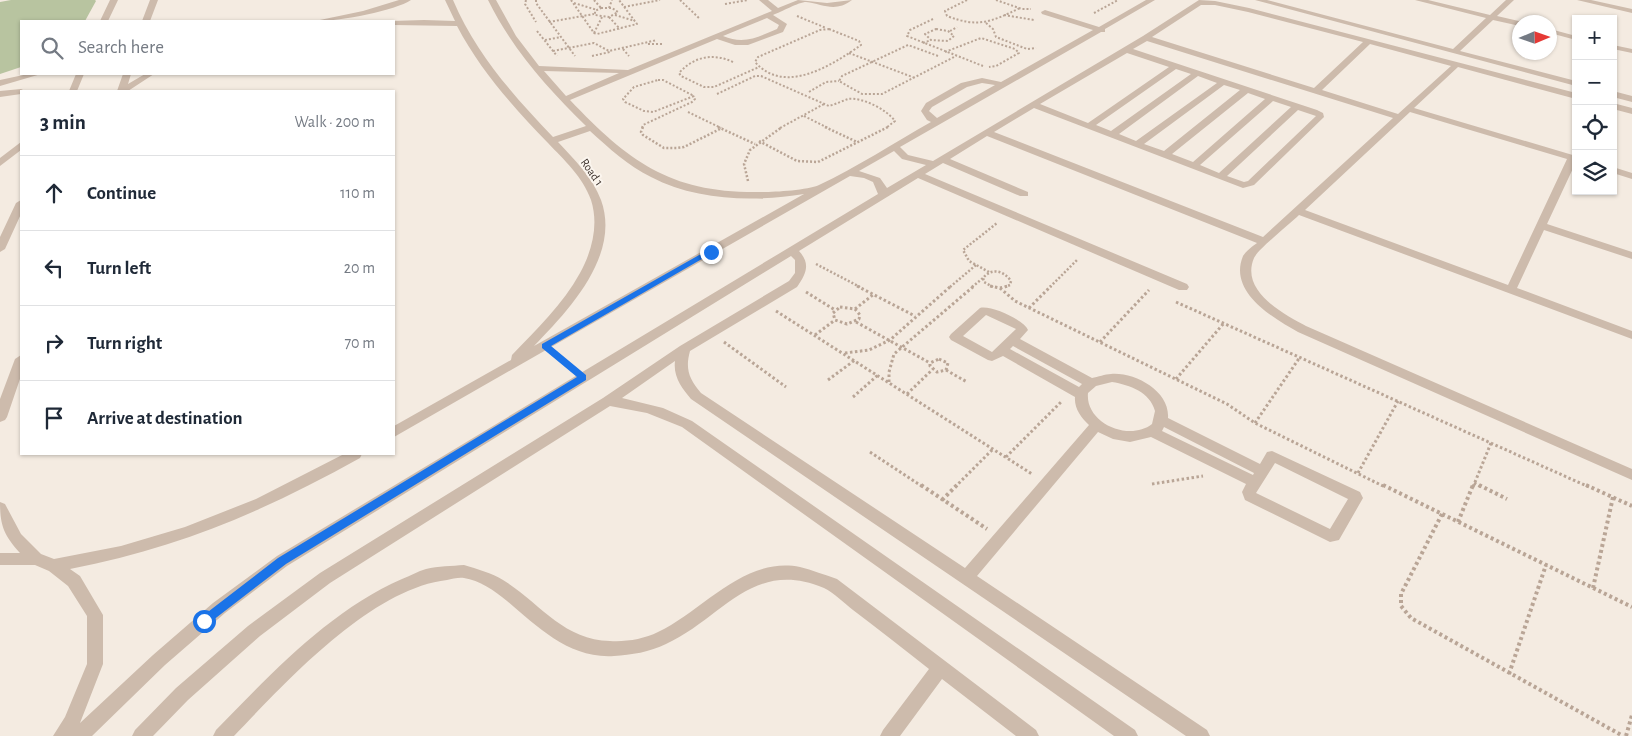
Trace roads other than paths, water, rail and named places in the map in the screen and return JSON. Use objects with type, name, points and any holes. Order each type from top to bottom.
[{"type":"street","points":[[104,20],[114,0]]},
{"type":"street","points":[[146,20],[154,0]]},
{"type":"street","points":[[325,20],[364,13],[407,0]]},
{"type":"street","name":"Road 1","points":[[449,0],[460,24],[491,72],[582,175],[595,198],[600,216],[598,241],[586,270],[567,300],[541,332],[507,368]]},
{"type":"street","points":[[492,0],[512,38],[536,68],[593,127],[629,160],[656,176],[705,191],[754,195],[779,194],[827,186]]},
{"type":"street","points":[[764,0],[779,10]]},
{"type":"street","points":[[565,99],[805,0],[826,6],[837,5],[848,0]]},
{"type":"street","points":[[395,431],[1102,30],[1151,0]]},
{"type":"street","points":[[1259,0],[1572,83]]},
{"type":"street","points":[[1419,0],[1512,22]]},
{"type":"street","points":[[1454,52],[1510,0]]},
{"type":"street","points":[[1581,0],[1632,11]]},
{"type":"street","points":[[80,736],[159,660],[219,608],[282,561],[583,378],[796,255],[883,195],[1127,50],[1202,2],[1232,6],[1572,95]]},
{"type":"street","points":[[1045,12],[1102,30]]},
{"type":"street","points":[[716,36],[733,44],[745,44],[780,30],[783,24],[767,15]]},
{"type":"street","points":[[395,23],[460,24]]},
{"type":"street","points":[[1557,34],[1572,37]]},
{"type":"street","points":[[1146,38],[1316,91],[1572,158]]},
{"type":"street","points":[[1316,91],[1369,42]]},
{"type":"street","points":[[1617,48],[1632,51]]},
{"type":"street","points":[[1034,105],[1243,186],[1251,183],[1320,117],[1318,113],[1127,50]]},
{"type":"street","points":[[1457,64],[1263,241],[1249,256],[1245,265],[1245,275],[1249,286],[1258,298],[1284,319],[1632,475]]},
{"type":"street","points":[[1089,126],[1175,66]]},
{"type":"street","points":[[536,68],[584,71],[633,70]]},
{"type":"street","points":[[1112,135],[1197,73]]},
{"type":"street","points":[[0,83],[33,75]]},
{"type":"street","points":[[72,90],[80,75]]},
{"type":"street","points":[[122,90],[127,75]]},
{"type":"street","points":[[124,90],[148,75]]},
{"type":"street","points":[[939,122],[927,114],[926,108],[929,105],[975,80],[987,80],[1004,85]]},
{"type":"street","points":[[1137,145],[1224,82]]},
{"type":"street","points":[[1164,156],[1247,90]]},
{"type":"street","points":[[0,94],[20,92]]},
{"type":"street","points":[[1617,95],[1632,99]]},
{"type":"street","points":[[1193,167],[1272,98]]},
{"type":"street","points":[[1220,177],[1297,106]]},
{"type":"street","points":[[1617,107],[1632,111]]},
{"type":"street","points":[[551,141],[593,127]]},
{"type":"street","points":[[987,133],[1263,241]]},
{"type":"street","points":[[0,163],[20,146]]},
{"type":"street","points":[[895,147],[906,157],[938,162],[1024,194]]},
{"type":"street","points":[[1511,290],[1572,163]]},
{"type":"street","points":[[1617,171],[1632,176]]},
{"type":"street","points":[[849,173],[861,174],[879,182],[883,189],[883,195]]},
{"type":"street","points":[[918,174],[1183,287]]},
{"type":"street","points":[[0,249],[20,205]]},
{"type":"street","points":[[1296,211],[1632,335]]},
{"type":"street","points":[[1541,226],[1632,256]]},
{"type":"street","points":[[141,736],[182,694],[254,631],[324,578],[608,401],[684,349],[793,284],[801,273],[796,255]]},
{"type":"street","points":[[987,311],[1021,327],[1022,330],[1012,340],[996,355],[989,357],[955,337],[982,312],[987,311]]},
{"type":"street","points":[[1012,340],[1090,383]]},
{"type":"street","points":[[684,349],[679,365],[683,382],[696,396],[1200,736]]},
{"type":"street","points":[[1002,350],[1077,392],[1082,410],[1096,426],[1119,436],[1142,436],[1152,432],[1161,420],[1160,404],[1146,388],[1135,383],[1112,378],[1101,379],[1090,383],[1077,392]]},
{"type":"street","points":[[0,417],[20,362]]},
{"type":"street","points":[[608,401],[636,404],[663,412],[687,424],[1129,736]]},
{"type":"street","points":[[1161,420],[1258,477]]},
{"type":"street","points":[[966,578],[1096,426]]},
{"type":"street","points":[[1152,432],[1232,472],[1258,477]]},
{"type":"street","points":[[54,566],[118,553],[162,541],[216,522],[266,501],[353,455]]},
{"type":"street","points":[[1270,457],[1275,457],[1353,494],[1356,498],[1336,534],[1330,536],[1253,498],[1249,492],[1258,477],[1270,457]]},
{"type":"street","points":[[0,508],[16,538],[36,559]]},
{"type":"street","points":[[0,559],[36,559],[54,566],[74,581],[95,616],[95,664],[71,723],[62,736]]},
{"type":"street","points":[[222,736],[277,678],[332,630],[366,607],[413,580],[446,572],[473,574],[496,583],[546,626],[570,640],[597,649],[618,649],[654,642],[672,634],[735,587],[750,580],[782,574],[814,576],[831,584],[1030,736]]},
{"type":"street","points":[[889,736],[940,667]]}]
